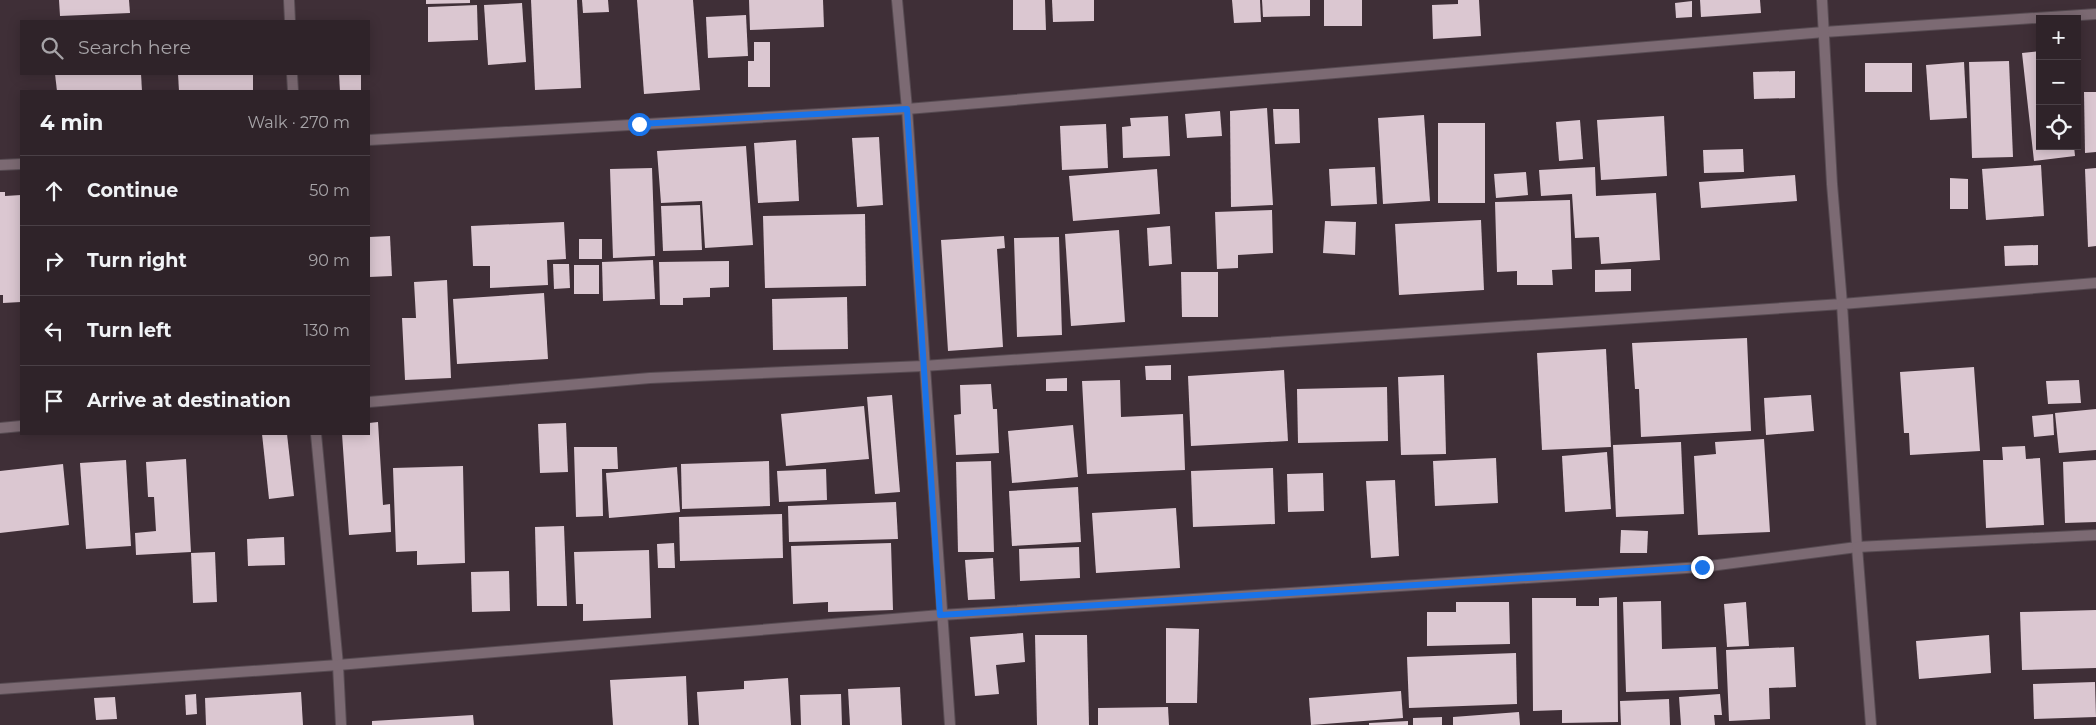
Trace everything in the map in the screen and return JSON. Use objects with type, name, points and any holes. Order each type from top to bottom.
[{"type":"street","points":[[289,0],[290,20]]},
{"type":"street","points":[[898,0],[907,109],[940,615],[950,725]]},
{"type":"street","points":[[1822,0],[1832,184],[1871,725]]},
{"type":"street","points":[[370,140],[907,109],[1824,32],[2096,14]]},
{"type":"street","points":[[292,75],[292,90]]},
{"type":"street","points":[[0,165],[20,164]]},
{"type":"street","points":[[370,402],[650,378],[923,366],[1842,304],[2096,283]]},
{"type":"street","points":[[0,428],[20,426]]},
{"type":"street","points":[[316,435],[338,665],[341,725]]},
{"type":"street","points":[[0,690],[338,665],[940,615],[1702,567],[1858,546],[2096,536]]},
{"type":"building","points":[[59,0],[129,0],[130,13],[60,16]]},
{"type":"building","points":[[426,0],[470,0],[470,3],[426,4]]},
{"type":"building","points":[[531,0],[577,0],[581,88],[535,90]]},
{"type":"building","points":[[582,0],[608,0],[609,12],[583,13]]},
{"type":"building","points":[[637,0],[693,0],[700,90],[644,94]]},
{"type":"building","points":[[749,0],[823,0],[824,27],[750,30]]},
{"type":"building","points":[[1013,0],[1045,0],[1046,30],[1013,30]]},
{"type":"building","points":[[1052,0],[1094,0],[1094,21],[1053,22]]},
{"type":"building","points":[[1232,0],[1260,0],[1261,22],[1234,23]]},
{"type":"building","points":[[1262,0],[1310,0],[1310,16],[1263,17]]},
{"type":"building","points":[[1324,0],[1362,0],[1362,26],[1324,26]]},
{"type":"building","points":[[1458,0],[1479,0],[1481,36],[1433,39],[1432,5],[1458,4]]},
{"type":"building","points":[[1700,0],[1760,0],[1761,13],[1701,17]]},
{"type":"building","points":[[1692,1],[1692,17],[1676,18],[1675,3]]},
{"type":"building","points":[[522,3],[526,62],[488,65],[484,5]]},
{"type":"building","points":[[477,5],[478,40],[428,42],[428,7]]},
{"type":"building","points":[[746,15],[748,56],[708,58],[706,17]]},
{"type":"building","points":[[754,42],[770,42],[770,87],[748,87],[748,61],[754,61]]},
{"type":"building","points":[[2036,51],[2036,150],[2074,150],[2075,156],[2034,161],[2022,53]]},
{"type":"building","points":[[2009,61],[2013,157],[1972,158],[1969,62]]},
{"type":"building","points":[[1964,62],[1967,118],[1930,120],[1926,65]]},
{"type":"building","points":[[1865,63],[1912,63],[1912,92],[1865,92]]},
{"type":"building","points":[[1795,71],[1795,98],[1754,99],[1753,72]]},
{"type":"building","points":[[55,75],[141,75],[142,90],[57,90]]},
{"type":"building","points":[[178,75],[253,75],[253,90],[179,90]]},
{"type":"building","points":[[339,75],[361,75],[361,90],[340,90]]},
{"type":"building","points":[[2084,92],[2096,92],[2096,152],[2085,153]]},
{"type":"building","points":[[1267,108],[1273,205],[1231,207],[1230,111]]},
{"type":"building","points":[[1273,109],[1299,109],[1300,143],[1275,144]]},
{"type":"building","points":[[1220,111],[1222,136],[1187,138],[1185,114]]},
{"type":"building","points":[[1424,115],[1430,201],[1383,204],[1378,118]]},
{"type":"building","points":[[1168,116],[1170,156],[1123,158],[1122,127],[1131,126],[1130,118]]},
{"type":"building","points":[[1664,116],[1667,176],[1601,180],[1597,120]]},
{"type":"building","points":[[1580,120],[1583,159],[1559,161],[1556,122]]},
{"type":"building","points":[[1438,123],[1485,123],[1485,203],[1438,203]]},
{"type":"building","points":[[1106,124],[1108,168],[1062,170],[1060,126]]},
{"type":"building","points":[[879,137],[883,205],[857,207],[852,138]]},
{"type":"building","points":[[796,140],[799,201],[758,203],[754,143]]},
{"type":"building","points":[[746,146],[753,245],[705,248],[702,201],[661,203],[657,151]]},
{"type":"building","points":[[1743,149],[1744,172],[1704,173],[1703,150]]},
{"type":"building","points":[[2041,165],[2044,216],[1986,220],[1982,169]]},
{"type":"building","points":[[1375,167],[1377,204],[1331,206],[1329,169]]},
{"type":"building","points":[[1595,167],[1596,196],[1656,193],[1660,260],[1601,264],[1599,237],[1575,238],[1572,194],[1541,196],[1539,170]]},
{"type":"building","points":[[652,168],[655,256],[613,258],[610,169]]},
{"type":"building","points":[[2096,168],[2096,246],[2088,247],[2085,169]]},
{"type":"building","points":[[1157,169],[1160,214],[1073,221],[1069,176]]},
{"type":"building","points":[[1526,172],[1528,195],[1496,198],[1494,174]]},
{"type":"building","points":[[1795,175],[1797,201],[1701,208],[1699,182]]},
{"type":"building","points":[[1950,178],[1968,179],[1968,209],[1950,209]]},
{"type":"building","points":[[0,192],[5,192],[5,196],[20,195],[20,302],[3,303],[3,295],[0,295]]},
{"type":"building","points":[[1570,200],[1572,269],[1552,270],[1553,285],[1517,285],[1517,271],[1497,272],[1495,202]]},
{"type":"building","points":[[700,205],[702,250],[663,251],[661,206]]},
{"type":"building","points":[[1272,210],[1273,253],[1238,255],[1238,268],[1217,269],[1215,212]]},
{"type":"building","points":[[865,214],[866,286],[765,288],[763,216]]},
{"type":"building","points":[[1481,220],[1484,290],[1399,295],[1395,224]]},
{"type":"building","points":[[1325,221],[1356,222],[1355,255],[1323,253]]},
{"type":"building","points":[[564,222],[566,259],[547,260],[548,285],[490,288],[490,266],[473,266],[471,226]]},
{"type":"building","points":[[1170,226],[1172,264],[1149,266],[1147,228]]},
{"type":"building","points":[[1119,230],[1125,322],[1071,326],[1065,234]]},
{"type":"building","points":[[390,236],[392,276],[370,277],[370,237]]},
{"type":"building","points":[[1004,236],[1005,248],[997,249],[1003,347],[948,351],[941,240]]},
{"type":"building","points":[[1059,237],[1062,335],[1017,337],[1014,238]]},
{"type":"building","points":[[579,239],[602,239],[602,259],[579,259]]},
{"type":"building","points":[[2038,245],[2038,265],[2005,266],[2004,246]]},
{"type":"building","points":[[653,260],[655,299],[603,301],[602,262]]},
{"type":"building","points":[[729,261],[729,287],[710,288],[710,297],[683,298],[683,305],[660,305],[659,262]]},
{"type":"building","points":[[553,264],[569,264],[570,288],[554,289]]},
{"type":"building","points":[[574,265],[599,265],[599,294],[574,294]]},
{"type":"building","points":[[1631,269],[1631,291],[1595,292],[1595,270]]},
{"type":"building","points":[[1181,272],[1218,272],[1218,317],[1182,317]]},
{"type":"building","points":[[447,280],[451,378],[405,380],[402,318],[416,318],[414,282]]},
{"type":"building","points":[[544,293],[548,359],[457,364],[453,299]]},
{"type":"building","points":[[847,297],[848,349],[773,350],[772,299]]},
{"type":"building","points":[[1747,338],[1751,431],[1641,437],[1639,389],[1635,389],[1632,343]]},
{"type":"building","points":[[1606,349],[1611,447],[1542,450],[1537,353]]},
{"type":"building","points":[[1171,365],[1171,380],[1146,380],[1145,366]]},
{"type":"building","points":[[1974,367],[1980,451],[1910,455],[1909,433],[1904,433],[1900,372]]},
{"type":"building","points":[[1284,370],[1288,441],[1191,446],[1188,376]]},
{"type":"building","points":[[1444,375],[1446,454],[1401,455],[1398,377]]},
{"type":"building","points":[[1067,378],[1067,391],[1046,391],[1046,379]]},
{"type":"building","points":[[1120,380],[1121,417],[1183,414],[1185,470],[1087,474],[1082,381]]},
{"type":"building","points":[[2079,380],[2081,403],[2048,404],[2046,381]]},
{"type":"building","points":[[991,384],[993,409],[997,409],[999,453],[956,455],[954,415],[961,414],[960,385]]},
{"type":"building","points":[[1387,387],[1388,441],[1298,443],[1297,389]]},
{"type":"building","points":[[892,395],[900,492],[875,494],[867,397]]},
{"type":"building","points":[[1811,395],[1814,431],[1766,435],[1764,398]]},
{"type":"building","points":[[864,406],[869,459],[786,466],[781,414]]},
{"type":"building","points":[[2096,409],[2096,450],[2059,453],[2055,413]]},
{"type":"building","points":[[2053,414],[2054,435],[2034,437],[2032,416]]},
{"type":"building","points":[[378,422],[383,505],[390,504],[391,532],[349,535],[342,435],[370,435],[370,423]]},
{"type":"building","points":[[566,423],[568,472],[540,473],[538,424]]},
{"type":"building","points":[[1073,425],[1078,477],[1012,483],[1008,431]]},
{"type":"building","points":[[262,435],[287,435],[294,496],[269,499]]},
{"type":"building","points":[[1764,439],[1770,532],[1698,535],[1694,456],[1716,454],[1715,442]]},
{"type":"building","points":[[1681,442],[1684,514],[1616,517],[1613,445]]},
{"type":"building","points":[[2025,446],[2026,459],[2040,458],[2044,525],[1986,528],[1983,460],[2003,460],[2002,447]]},
{"type":"building","points":[[574,447],[617,447],[618,469],[602,469],[603,516],[576,517]]},
{"type":"building","points":[[1607,452],[1611,509],[1565,512],[1562,456]]},
{"type":"building","points":[[1496,458],[1498,503],[1435,506],[1433,461]]},
{"type":"building","points":[[186,459],[191,552],[136,555],[135,533],[156,531],[154,497],[148,497],[146,462]]},
{"type":"building","points":[[126,460],[131,546],[86,549],[80,463]]},
{"type":"building","points":[[2096,460],[2096,522],[2065,523],[2063,462]]},
{"type":"building","points":[[769,461],[770,506],[682,509],[681,464]]},
{"type":"building","points":[[991,461],[994,552],[958,552],[956,462]]},
{"type":"building","points":[[63,464],[69,525],[0,533],[0,471]]},
{"type":"building","points":[[463,466],[465,563],[417,565],[417,551],[396,552],[393,468]]},
{"type":"building","points":[[677,467],[680,512],[609,518],[606,473]]},
{"type":"building","points":[[1273,468],[1275,524],[1193,527],[1191,471]]},
{"type":"building","points":[[826,469],[827,500],[779,502],[777,471]]},
{"type":"building","points":[[1323,473],[1324,511],[1288,512],[1287,474]]},
{"type":"building","points":[[1395,480],[1399,556],[1371,558],[1366,481]]},
{"type":"building","points":[[1078,487],[1081,542],[1012,546],[1009,491]]},
{"type":"building","points":[[896,502],[898,539],[789,542],[788,506]]},
{"type":"building","points":[[1176,508],[1180,568],[1096,573],[1092,513]]},
{"type":"building","points":[[782,514],[783,558],[680,561],[679,517]]},
{"type":"building","points":[[564,526],[567,606],[537,606],[535,527]]},
{"type":"building","points":[[1621,530],[1648,531],[1647,553],[1620,553]]},
{"type":"building","points":[[284,537],[285,565],[248,566],[247,539]]},
{"type":"building","points":[[674,543],[675,568],[658,568],[657,544]]},
{"type":"building","points":[[891,543],[893,610],[828,612],[828,602],[793,604],[791,546]]},
{"type":"building","points":[[1079,547],[1080,578],[1020,581],[1019,549]]},
{"type":"building","points":[[649,550],[651,618],[583,621],[583,604],[576,604],[574,552]]},
{"type":"building","points":[[215,552],[217,602],[193,603],[191,553]]},
{"type":"building","points":[[993,558],[995,599],[968,600],[965,560]]},
{"type":"building","points":[[509,571],[510,611],[472,612],[471,572]]},
{"type":"building","points":[[1617,597],[1618,722],[1562,723],[1562,710],[1533,711],[1532,598],[1576,598],[1576,606],[1599,606],[1599,598]]},
{"type":"building","points":[[1661,601],[1662,649],[1716,647],[1718,689],[1626,692],[1623,602]]},
{"type":"building","points":[[1456,602],[1509,602],[1510,644],[1427,646],[1427,612],[1456,612]]},
{"type":"building","points":[[1746,602],[1749,646],[1727,647],[1724,604]]},
{"type":"building","points":[[2096,610],[2096,668],[2022,670],[2020,612]]},
{"type":"building","points":[[1166,628],[1199,629],[1197,703],[1166,703]]},
{"type":"building","points":[[1023,633],[1025,662],[996,665],[999,694],[975,696],[970,637]]},
{"type":"building","points":[[1035,635],[1087,635],[1089,725],[1037,725]]},
{"type":"building","points":[[1989,635],[1991,673],[1919,679],[1916,641]]},
{"type":"building","points":[[1794,647],[1796,687],[1769,688],[1770,719],[1729,721],[1726,650]]},
{"type":"building","points":[[1516,653],[1517,704],[1409,708],[1407,657]]},
{"type":"building","points":[[686,676],[688,725],[613,725],[610,680]]},
{"type":"building","points":[[788,678],[791,725],[699,725],[697,692],[744,689],[744,681]]},
{"type":"building","points":[[2095,682],[2096,717],[2034,719],[2033,684]]},
{"type":"building","points":[[900,687],[902,725],[850,725],[848,689]]},
{"type":"building","points":[[1401,691],[1403,718],[1311,725],[1309,698]]},
{"type":"building","points":[[301,692],[303,725],[206,725],[205,698]]},
{"type":"building","points":[[196,694],[197,714],[186,715],[185,695]]},
{"type":"building","points":[[841,694],[842,725],[801,725],[800,695]]},
{"type":"building","points":[[1720,694],[1722,715],[1714,715],[1715,725],[1681,725],[1679,697]]},
{"type":"building","points":[[115,697],[117,719],[96,720],[94,698]]},
{"type":"building","points":[[1669,699],[1670,725],[1621,725],[1620,701]]},
{"type":"building","points":[[1168,707],[1169,725],[1098,725],[1098,708]]},
{"type":"building","points":[[1519,712],[1520,725],[1453,725],[1453,717]]},
{"type":"building","points":[[473,715],[474,725],[372,725],[372,721]]},
{"type":"building","points":[[1442,717],[1442,725],[1413,725],[1413,718]]},
{"type":"building","points":[[1408,721],[1408,725],[1369,725],[1369,723]]},
{"type":"route","points":[[639,124],[907,109],[940,615],[1702,567]]}]
